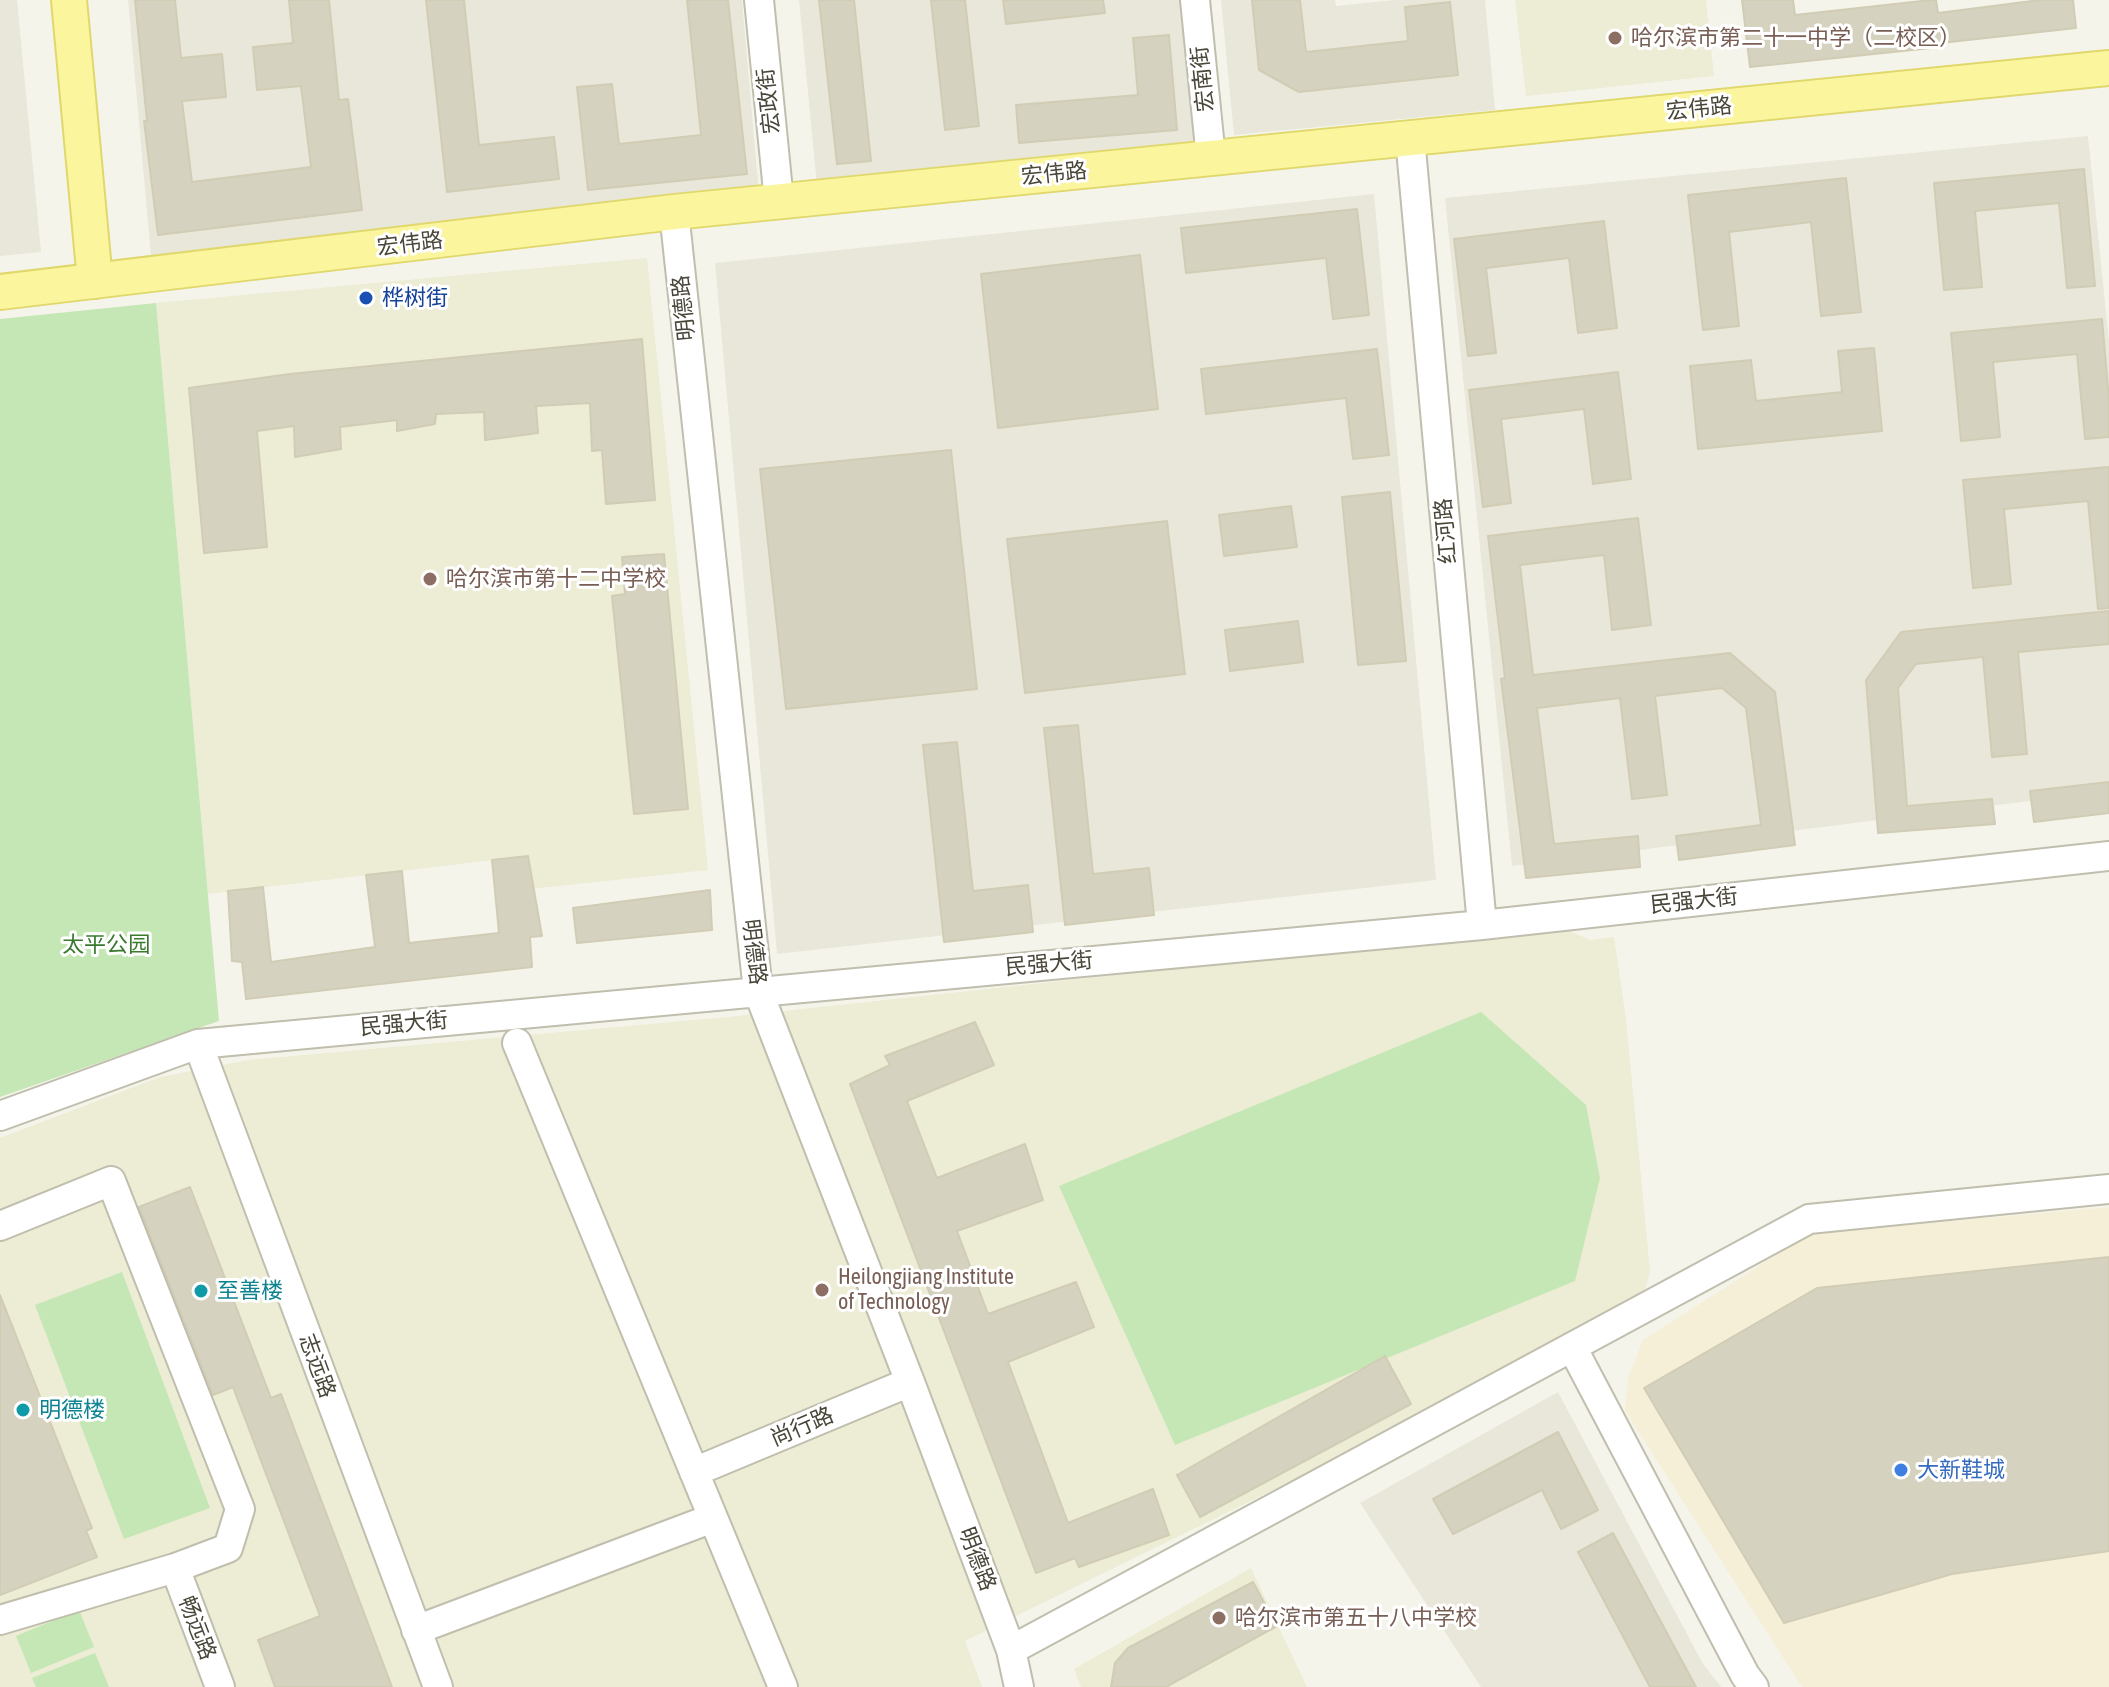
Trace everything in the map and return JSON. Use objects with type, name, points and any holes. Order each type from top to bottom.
[{"type":"main road","points":[[69,0],[95,281]]},
{"type":"main road","name":"宏伟路","points":[[0,292],[674,212],[2109,68]]},
{"type":"street","name":"宏政街","points":[[759,0],[779,201]]},
{"type":"street","name":"宏南街","points":[[1195,0],[1211,158]]},
{"type":"street","name":"红河路","points":[[1410,138],[1482,925]]},
{"type":"street","name":"明德路","points":[[674,212],[758,991],[1011,1650],[1019,1687]]},
{"type":"street","name":"民强大街","points":[[0,1116],[198,1044],[1482,925],[2109,856]]},
{"type":"street","points":[[517,1043],[783,1687]]},
{"type":"street","name":"志远路","points":[[198,1044],[438,1687]]},
{"type":"street","points":[[0,1226],[111,1181],[240,1509],[228,1548],[175,1568],[0,1620]]},
{"type":"street","points":[[1011,1650],[1809,1219],[2109,1189]]},
{"type":"street","points":[[1572,1347],[1754,1687]]},
{"type":"street","name":"尚行路","points":[[694,1472],[910,1382]]},
{"type":"street","points":[[416,1630],[713,1518]]},
{"type":"street","name":"畅远路","points":[[175,1568],[220,1687]]},
{"type":"street","name":"明德路","points":[[1011,1650],[1038,1687]]},
{"type":"shaded area","points":[[0,0],[17,0],[41,252],[0,256]]},
{"type":"shaded area","points":[[128,0],[742,0],[759,194],[151,256]]},
{"type":"shaded area","points":[[799,0],[1182,0],[1196,149],[817,185]]},
{"type":"shaded area","points":[[1221,0],[1335,0],[1336,6],[1394,0],[1485,0],[1495,110],[1234,135]]},
{"type":"shaded area","name":"哈尔滨市第二十一中学（二校区）","points":[[1515,0],[1706,0],[1714,76],[1526,96]]},
{"type":"shaded area","points":[[2088,136],[2109,342],[2109,791],[1512,866],[1445,198]]},
{"type":"shaded area","points":[[1374,194],[1436,880],[777,954],[715,263]]},
{"type":"shaded area","name":"哈尔滨市第十二中学校","points":[[647,258],[708,870],[531,889],[527,856],[208,894],[156,303]]},
{"type":"shaded area","name":"Heilongjiang Institute of Technology","points":[[1561,927],[1590,940],[1614,937],[1626,1019],[1650,1271],[1640,1310],[965,1641],[982,1687],[0,1687],[0,1138],[160,1077],[248,1060],[728,1017]]},
{"type":"shaded area","name":"大新鞋城","points":[[2109,1207],[2109,1687],[1802,1687],[1625,1411],[1628,1378],[1643,1340],[1809,1234]]},
{"type":"shaded area","points":[[1558,1392],[1703,1664],[1721,1687],[1481,1687],[1360,1503]]},
{"type":"shaded area","name":"哈尔滨市第五十八中学校","points":[[1251,1568],[1307,1687],[1081,1687],[1074,1669]]},
{"type":"green space","name":"太平公园","points":[[156,303],[219,1021],[0,1097],[0,319]]},
{"type":"green space","points":[[1481,1012],[1586,1105],[1600,1178],[1575,1281],[1175,1445],[1059,1186]]},
{"type":"green space","points":[[122,1272],[210,1508],[124,1539],[35,1305]]},
{"type":"green space","points":[[79,1610],[94,1647],[31,1673],[16,1636]]},
{"type":"green space","points":[[95,1653],[109,1687],[36,1687],[32,1678]]},
{"type":"building","points":[[135,0],[175,0],[181,58],[222,54],[226,97],[182,101],[192,182],[311,167],[301,86],[257,90],[253,47],[293,43],[289,0],[329,0],[339,100],[348,99],[362,210],[158,235],[144,121],[147,121]]},
{"type":"building","points":[[426,0],[464,0],[479,145],[554,137],[559,179],[447,192]]},
{"type":"building","points":[[687,0],[728,0],[747,174],[588,190],[577,87],[612,84],[619,144],[701,135]]},
{"type":"building","points":[[819,0],[854,0],[871,161],[837,164]]},
{"type":"building","points":[[931,0],[965,0],[979,126],[945,130]]},
{"type":"building","points":[[1003,0],[1103,0],[1105,13],[1006,24]]},
{"type":"building","points":[[1252,0],[1300,0],[1306,52],[1408,41],[1405,7],[1450,2],[1458,75],[1299,92],[1259,70]]},
{"type":"building","points":[[1742,0],[1793,0],[1795,15],[1931,0],[1936,0],[1938,13],[2040,0],[2073,0],[2076,28],[1941,43],[1941,47],[1750,67]]},
{"type":"building","points":[[1169,35],[1177,130],[1019,143],[1016,105],[1138,95],[1133,38]]},
{"type":"building","points":[[2084,169],[2095,286],[2067,288],[2059,203],[1975,211],[1982,287],[1944,290],[1934,183]]},
{"type":"building","points":[[1846,178],[1861,312],[1821,316],[1811,222],[1729,232],[1739,326],[1703,330],[1688,195]]},
{"type":"building","points":[[1357,209],[1369,315],[1333,319],[1326,258],[1186,273],[1181,228]]},
{"type":"building","points":[[1604,221],[1617,328],[1578,333],[1569,258],[1486,268],[1496,353],[1468,356],[1454,239]]},
{"type":"building","points":[[1140,255],[1158,409],[998,428],[981,274]]},
{"type":"building","points":[[2102,319],[2109,437],[2085,439],[2077,354],[1993,362],[2000,437],[1961,441],[1951,333]]},
{"type":"building","points":[[642,339],[655,500],[606,504],[602,450],[592,451],[590,403],[536,406],[538,433],[485,440],[484,412],[436,414],[435,424],[397,431],[397,420],[340,427],[341,449],[295,457],[294,426],[257,431],[267,547],[204,553],[189,388],[290,374]]},
{"type":"building","points":[[1874,348],[1882,431],[1698,449],[1690,366],[1751,360],[1756,401],[1842,392],[1838,351]]},
{"type":"building","points":[[1377,349],[1389,455],[1353,459],[1346,398],[1206,414],[1201,369]]},
{"type":"building","points":[[1618,372],[1631,479],[1593,484],[1584,409],[1501,419],[1511,503],[1483,507],[1469,390]]},
{"type":"building","points":[[951,450],[977,689],[786,709],[760,469]]},
{"type":"building","points":[[2109,467],[2109,608],[2098,609],[2088,501],[2004,509],[2011,584],[1973,588],[1963,480]]},
{"type":"building","points":[[1390,492],[1406,661],[1358,665],[1342,497]]},
{"type":"building","points":[[1291,506],[1297,547],[1224,556],[1219,515]]},
{"type":"building","points":[[1638,518],[1651,625],[1612,630],[1604,555],[1520,565],[1533,675],[1730,653],[1775,692],[1795,845],[1679,860],[1676,836],[1761,825],[1746,708],[1722,688],[1655,696],[1667,795],[1632,799],[1620,698],[1537,708],[1554,844],[1638,836],[1640,867],[1526,878],[1501,679],[1505,678],[1488,536]]},
{"type":"building","points":[[1167,521],[1185,674],[1025,693],[1007,539]]},
{"type":"building","points":[[664,554],[688,809],[634,814],[612,596],[625,594],[622,557]]},
{"type":"building","points":[[2109,611],[2109,644],[2018,652],[2027,754],[1992,757],[1983,657],[1916,664],[1898,688],[1907,806],[1992,799],[1995,824],[1878,833],[1866,680],[1901,632]]},
{"type":"building","points":[[1298,621],[1303,662],[1230,671],[1225,630]]},
{"type":"building","points":[[1078,725],[1093,874],[1149,868],[1154,915],[1065,925],[1044,728]]},
{"type":"building","points":[[957,742],[973,891],[1028,885],[1033,932],[944,942],[923,745]]},
{"type":"building","points":[[2109,782],[2109,813],[2034,822],[2030,791]]},
{"type":"building","points":[[528,856],[542,936],[530,937],[532,967],[246,999],[242,962],[232,961],[228,891],[263,887],[271,962],[375,947],[366,875],[402,871],[409,943],[499,933],[492,860]]},
{"type":"building","points":[[710,890],[712,930],[577,943],[573,908]]},
{"type":"building","points":[[975,1022],[994,1065],[907,1101],[937,1178],[1025,1144],[1043,1200],[957,1231],[988,1314],[1076,1282],[1094,1327],[1008,1362],[1068,1523],[1153,1489],[1169,1535],[1079,1567],[1075,1558],[1036,1573],[850,1084],[890,1065],[885,1056]]},
{"type":"building","points":[[190,1187],[271,1398],[281,1394],[392,1687],[275,1687],[258,1640],[320,1616],[233,1387],[213,1395],[139,1207]]},
{"type":"building","name":"大新鞋城","points":[[2109,1257],[2109,1551],[1952,1574],[1784,1623],[1644,1388],[1817,1288]]},
{"type":"building","name":"明德楼","points":[[0,1295],[92,1528],[86,1531],[97,1557],[0,1595]]},
{"type":"building","points":[[1385,1356],[1411,1404],[1200,1517],[1177,1475]]},
{"type":"building","points":[[1558,1432],[1598,1510],[1561,1529],[1542,1490],[1453,1534],[1433,1499]]},
{"type":"building","points":[[1613,1533],[1696,1687],[1650,1687],[1578,1552]]},
{"type":"building","points":[[1253,1582],[1277,1626],[1166,1687],[1111,1687],[1115,1663],[1128,1648]]},
{"type":"place","name":"哈尔滨市第二十一中学（二校区）","points":[[1615,38]]},
{"type":"place","name":"桦树街","points":[[366,298]]},
{"type":"place","name":"哈尔滨市第十二中学校","points":[[430,579]]},
{"type":"place","name":"Heilongjiang Institute of Technology","points":[[822,1290]]},
{"type":"place","name":"至善楼","points":[[201,1291]]},
{"type":"place","name":"明德楼","points":[[23,1410]]},
{"type":"place","name":"大新鞋城","points":[[1901,1470]]},
{"type":"place","name":"哈尔滨市第五十八中学校","points":[[1219,1618]]}]
